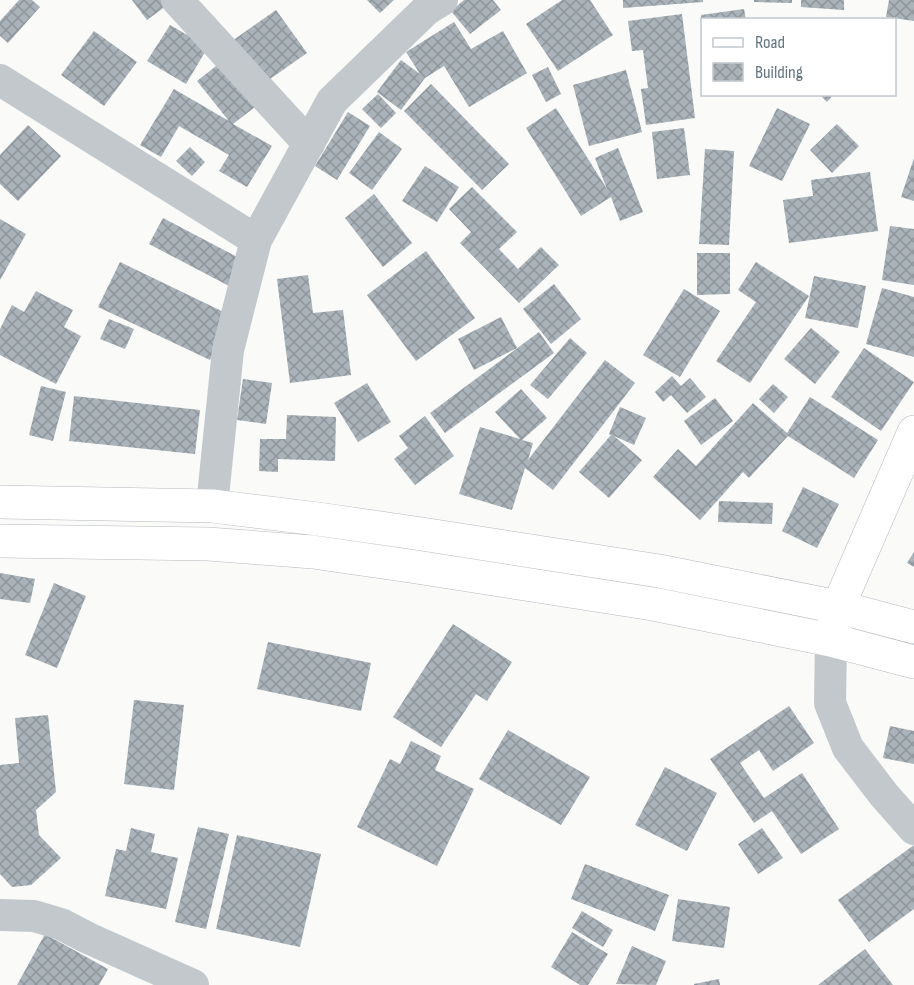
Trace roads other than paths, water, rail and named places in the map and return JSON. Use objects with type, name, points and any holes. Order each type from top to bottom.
[{"type":"main road","points":[[831,640],[838,607],[914,432]]},
{"type":"main road","points":[[0,502],[212,506],[415,533],[659,571],[838,607],[914,627]]},
{"type":"main road","points":[[0,542],[208,544],[313,552],[653,604],[831,640],[914,662]]},
{"type":"street","points":[[177,0],[309,144]]},
{"type":"street","points":[[212,506],[228,350],[256,240],[332,100],[426,10],[442,0]]},
{"type":"street","points":[[0,80],[256,240]]},
{"type":"street","points":[[831,640],[830,703],[848,748],[914,829]]},
{"type":"street","points":[[0,915],[34,916],[61,924],[193,985]]}]
